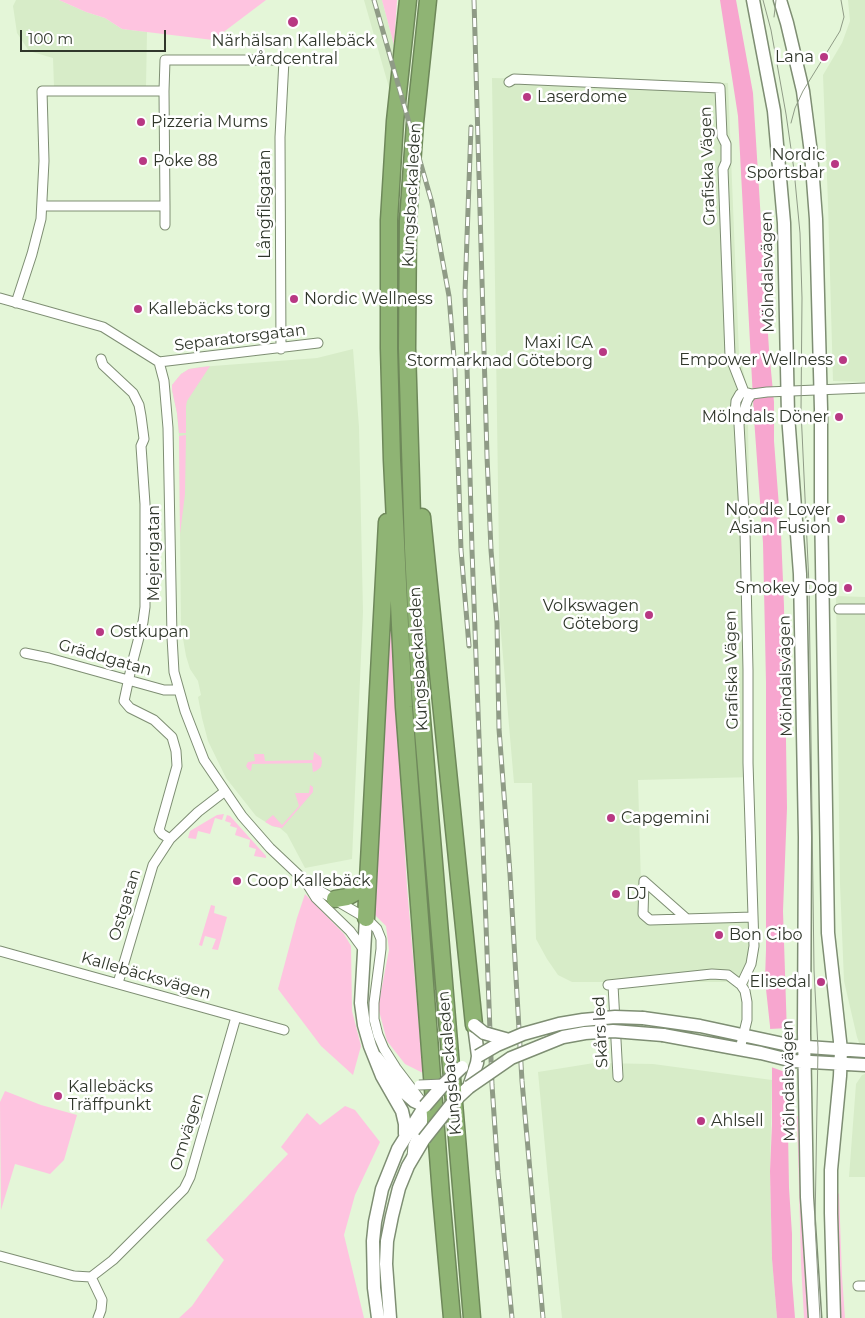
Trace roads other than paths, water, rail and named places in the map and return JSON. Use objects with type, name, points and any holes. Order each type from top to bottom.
[{"type":"highway","name":"Kungsbackaleden","points":[[408,0],[394,121],[389,220],[389,348],[392,460],[404,706],[452,1318]]},
{"type":"highway","name":"Kungsbackaleden","points":[[428,0],[415,123],[408,221],[407,348],[412,548],[420,695],[472,1318]]},
{"type":"highway","points":[[410,443],[422,517],[474,1025]]},
{"type":"highway","points":[[366,918],[384,552],[392,460]]},
{"type":"highway","points":[[335,899],[347,897],[368,881]]},
{"type":"main road","name":"Mölndalsvägen","points":[[754,0],[774,111],[781,180],[784,232],[787,391],[800,574],[805,837],[807,1197],[815,1318]]},
{"type":"main road","points":[[780,0],[803,91],[815,192],[821,390],[828,934],[841,1050],[831,1170],[834,1318]]},
{"type":"main road","points":[[366,918],[361,1003],[364,1025],[370,1046],[376,1057],[406,1094],[422,1105],[451,1105]]},
{"type":"main road","points":[[378,1318],[373,1271],[375,1222],[389,1166],[422,1105],[478,1056],[509,1040],[539,1030],[583,1020],[615,1018],[666,1020],[744,1034],[805,1048],[865,1051]]},
{"type":"main road","points":[[474,1025],[484,1033],[509,1040]]},
{"type":"main road","points":[[469,1087],[478,1056],[474,1025]]},
{"type":"main road","points":[[390,1318],[387,1288],[387,1241],[398,1188],[424,1139],[451,1105],[469,1087],[511,1058],[563,1037],[613,1031],[664,1035],[789,1060],[865,1065]]},
{"type":"main road","points":[[376,1057],[382,1076],[402,1111],[405,1134]]},
{"type":"street","name":"Långfilsgatan","points":[[164,91],[165,60],[284,60],[280,137],[281,349]]},
{"type":"street","name":"Grafiska Vägen","points":[[508,82],[514,79],[720,88],[722,136],[726,144],[724,169],[730,356],[748,393],[748,399],[739,424],[745,532],[748,763],[754,946],[751,964],[741,985]]},
{"type":"street","points":[[16,303],[41,219],[44,162],[42,91],[164,91],[165,225]]},
{"type":"street","points":[[42,206],[165,206]]},
{"type":"street","name":"Separatorsgatan","points":[[0,298],[102,327],[159,362],[281,349],[318,343]]},
{"type":"street","name":"Mejerigatan","points":[[101,359],[103,365],[133,393],[139,405],[144,439],[142,446],[145,495],[145,607],[128,681]]},
{"type":"street","name":"Mejerigatan","points":[[159,362],[164,381],[168,428],[174,672],[178,690],[198,747],[224,792],[264,842],[306,882],[366,918],[377,929],[381,939],[381,949],[374,1004],[374,1020],[384,1049],[422,1105]]},
{"type":"street","points":[[748,393],[865,388]]},
{"type":"street","points":[[839,609],[865,609]]},
{"type":"street","name":"Gräddgatan","points":[[25,654],[49,658],[164,690],[178,690]]},
{"type":"street","points":[[128,681],[125,695],[126,705],[162,726],[172,738],[176,751],[177,766],[160,830],[162,834],[170,839]]},
{"type":"street","name":"Ostgatan","points":[[118,983],[153,865],[170,839],[198,812],[224,792]]},
{"type":"street","points":[[687,919],[644,881],[643,914],[650,920],[687,919],[754,917]]},
{"type":"street","name":"Mejerigatan","points":[[306,882],[316,898],[350,931],[364,950]]},
{"type":"street","name":"Kallebäcksvägen","points":[[0,952],[284,1030]]},
{"type":"street","name":"Skårs led","points":[[618,1077],[611,985],[712,974],[728,975],[741,985]]},
{"type":"street","points":[[740,1049],[747,1020],[748,1002],[741,985]]},
{"type":"street","name":"Omvägen","points":[[91,1277],[113,1260],[184,1189],[192,1169],[236,1017]]},
{"type":"street","points":[[407,1081],[419,1085],[444,1084]]},
{"type":"street","points":[[412,1159],[412,1146],[422,1125],[422,1105]]},
{"type":"street","points":[[0,1256],[74,1276],[91,1277],[102,1300],[102,1310],[98,1318]]},
{"type":"tram line","points":[[763,0],[771,30],[786,114],[800,233],[802,298],[801,410],[809,585],[814,970],[818,1048],[815,1224],[820,1318]]},
{"type":"tram line","points":[[774,17],[776,0]]},
{"type":"tram line","points":[[791,123],[795,108],[803,91],[840,31],[844,17],[841,0]]},
{"type":"railway","points":[[374,0],[432,203],[449,296],[455,370],[461,550],[469,646]]},
{"type":"railway","points":[[474,0],[487,456],[491,550],[497,623],[499,729],[510,874],[522,1081],[543,1318]]},
{"type":"railway","points":[[471,127],[465,293],[472,550],[492,1085],[498,1173],[512,1318]]},
{"type":"place","name":"Närhälsan Kallebäck vårdcentral","points":[[293,22]]},
{"type":"place","name":"Lana","points":[[824,57]]},
{"type":"place","name":"Laserdome","points":[[527,97]]},
{"type":"place","name":"Pizzeria Mums","points":[[141,122]]},
{"type":"place","name":"Poke 88","points":[[143,161]]},
{"type":"place","name":"Nordic Sportsbar","points":[[835,164]]},
{"type":"place","name":"Nordic Wellness","points":[[294,299]]},
{"type":"place","name":"Kallebäcks torg","points":[[138,309]]},
{"type":"place","name":"Maxi ICA Stormarknad Göteborg","points":[[603,352]]},
{"type":"place","name":"Empower Wellness","points":[[843,360]]},
{"type":"place","name":"Mölndals Döner","points":[[839,417]]},
{"type":"place","name":"Noodle Lover Asian Fusion","points":[[841,519]]},
{"type":"place","name":"Smokey Dog","points":[[848,588]]},
{"type":"place","name":"Volkswagen Göteborg","points":[[649,615]]},
{"type":"place","name":"Ostkupan","points":[[100,632]]},
{"type":"place","name":"Capgemini","points":[[611,818]]},
{"type":"place","name":"Coop Kallebäck","points":[[237,881]]},
{"type":"place","name":"DJ","points":[[616,894]]},
{"type":"place","name":"Bon Cibo","points":[[719,935]]},
{"type":"place","name":"Elisedal","points":[[821,982]]},
{"type":"place","name":"Kallebäcks Träffpunkt","points":[[58,1096]]},
{"type":"place","name":"Ahlsell","points":[[701,1121]]}]
